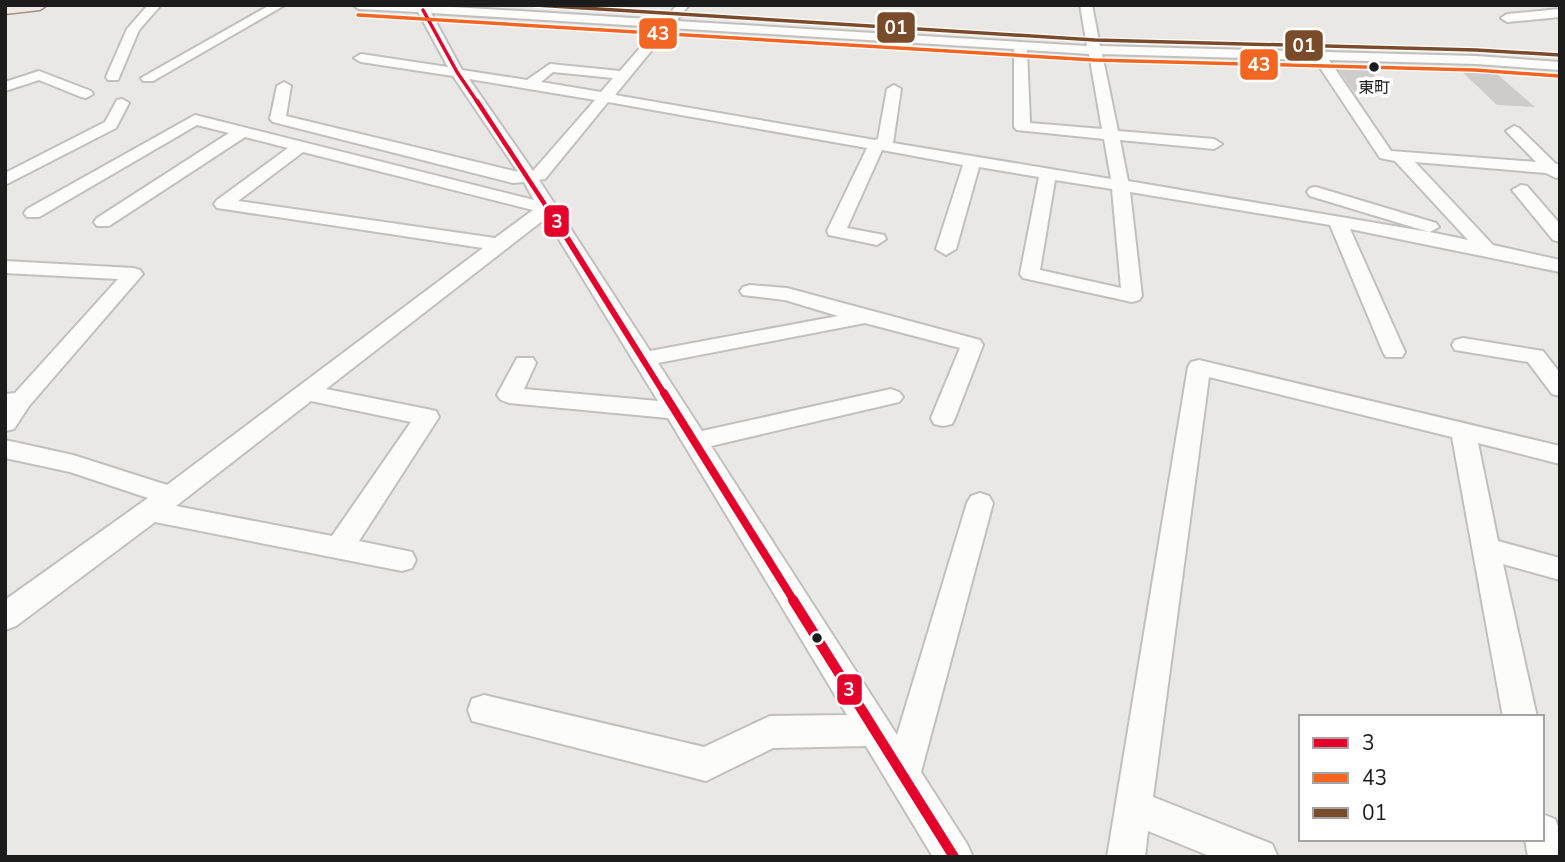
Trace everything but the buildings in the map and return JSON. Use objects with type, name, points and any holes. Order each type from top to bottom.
[{"type":"main road","points":[[5,9],[40,5]]},
{"type":"street","points":[[113,77],[133,29],[155,5]]},
{"type":"street","points":[[148,78],[279,5]]},
{"type":"street","points":[[359,5],[1095,50],[1476,60],[1560,66]]},
{"type":"street","points":[[284,86],[278,119],[513,178],[540,175],[683,5]]},
{"type":"street","points":[[1048,174],[1030,274],[1132,296],[1120,184],[1086,5]]},
{"type":"street","points":[[423,10],[457,72],[529,177],[904,773],[954,857]]},
{"type":"street","points":[[1507,18],[1560,13]]},
{"type":"street","points":[[1020,46],[1022,127],[1214,144]]},
{"type":"street","points":[[1320,57],[1386,155],[1557,172]]},
{"type":"street","points":[[361,58],[532,83],[1485,248],[1553,264],[1560,281]]},
{"type":"street","points":[[532,83],[550,68],[622,75]]},
{"type":"street","points":[[5,87],[39,75],[86,94]]},
{"type":"street","points":[[877,239],[836,232],[881,144],[894,89]]},
{"type":"street","points":[[7,178],[111,125],[122,103]]},
{"type":"street","points":[[33,212],[195,120],[547,208]]},
{"type":"street","points":[[1514,131],[1557,172]]},
{"type":"street","points":[[103,222],[242,132]]},
{"type":"street","points":[[301,146],[223,204],[501,245]]},
{"type":"street","points":[[1401,157],[1485,248]]},
{"type":"street","points":[[946,249],[973,160]]},
{"type":"street","points":[[1521,190],[1560,236]]},
{"type":"street","points":[[1317,192],[1396,215],[1485,248]]},
{"type":"street","points":[[5,617],[161,504],[547,208]]},
{"type":"street","points":[[1338,223],[1394,352]]},
{"type":"street","points":[[5,267],[133,274],[13,401],[5,423]]},
{"type":"street","points":[[750,291],[787,294],[972,345],[943,418]]},
{"type":"street","points":[[644,359],[865,317]]},
{"type":"street","points":[[1463,345],[1535,356],[1560,388]]},
{"type":"street","points":[[525,363],[509,395],[677,411]]},
{"type":"street","points":[[1126,857],[1199,366],[1560,455]]},
{"type":"street","points":[[307,393],[427,417],[340,548]]},
{"type":"street","points":[[696,441],[891,397]]},
{"type":"street","points":[[1464,431],[1520,715]]},
{"type":"street","points":[[5,449],[73,464],[161,504],[340,548],[402,560]]},
{"type":"street","points":[[904,773],[980,503]]},
{"type":"street","points":[[1486,548],[1560,569]]},
{"type":"street","points":[[484,710],[706,764],[770,732],[876,730]]},
{"type":"street","points":[[1135,808],[1259,857]]},
{"type":"transit line","name":"01","points":[[535,5],[1095,40],[1476,50],[1560,55]]},
{"type":"transit line","name":"3","points":[[423,10],[457,72],[529,177],[954,857]]},
{"type":"transit line","name":"43","points":[[358,15],[1094,60],[1475,70],[1559,76]]},
{"type":"place","name":"東町","points":[[1374,67]]}]
